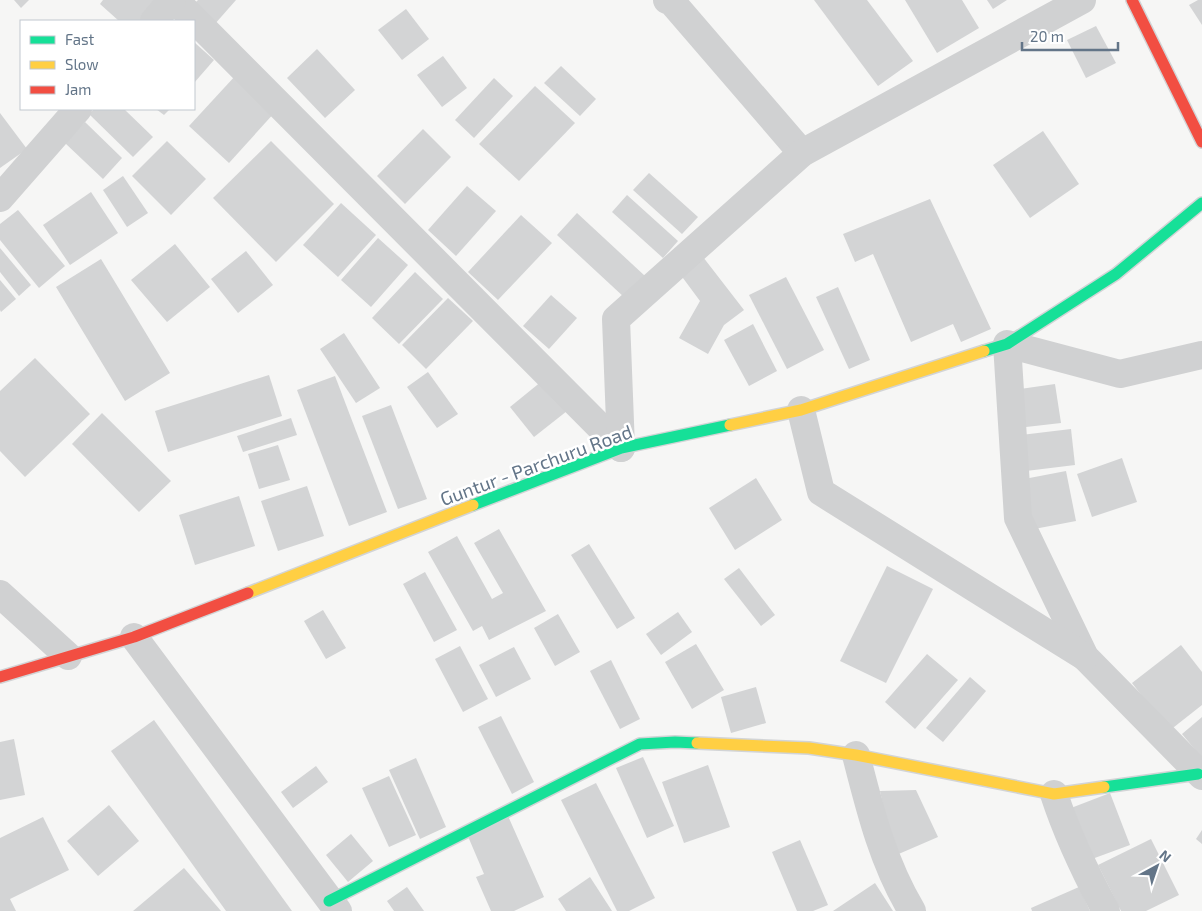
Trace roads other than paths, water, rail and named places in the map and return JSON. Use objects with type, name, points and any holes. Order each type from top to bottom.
[{"type":"street","points":[[155,20],[174,0],[194,20]]},
{"type":"street","points":[[621,448],[616,319],[802,153],[1082,0]]},
{"type":"street","points":[[670,1],[802,153]]},
{"type":"street","points":[[1137,2],[1202,142]]},
{"type":"street","points":[[195,21],[621,448]]},
{"type":"street","points":[[0,198],[77,110]]},
{"type":"street","name":"Guntur - Parchuru Road","points":[[0,677],[134,637],[621,448],[801,410],[1007,344],[1116,274],[1202,203]]},
{"type":"street","points":[[1085,657],[1018,518],[1007,344],[1120,374],[1202,355]]},
{"type":"street","points":[[801,410],[821,492],[1085,657],[1200,775]]},
{"type":"street","points":[[0,594],[68,656]]},
{"type":"street","points":[[134,637],[334,906],[640,744],[675,742],[809,748],[856,755],[1054,794],[1200,775]]},
{"type":"street","points":[[856,755],[884,856],[900,892],[912,911]]},
{"type":"street","points":[[1054,794],[1081,865],[1106,911]]}]
